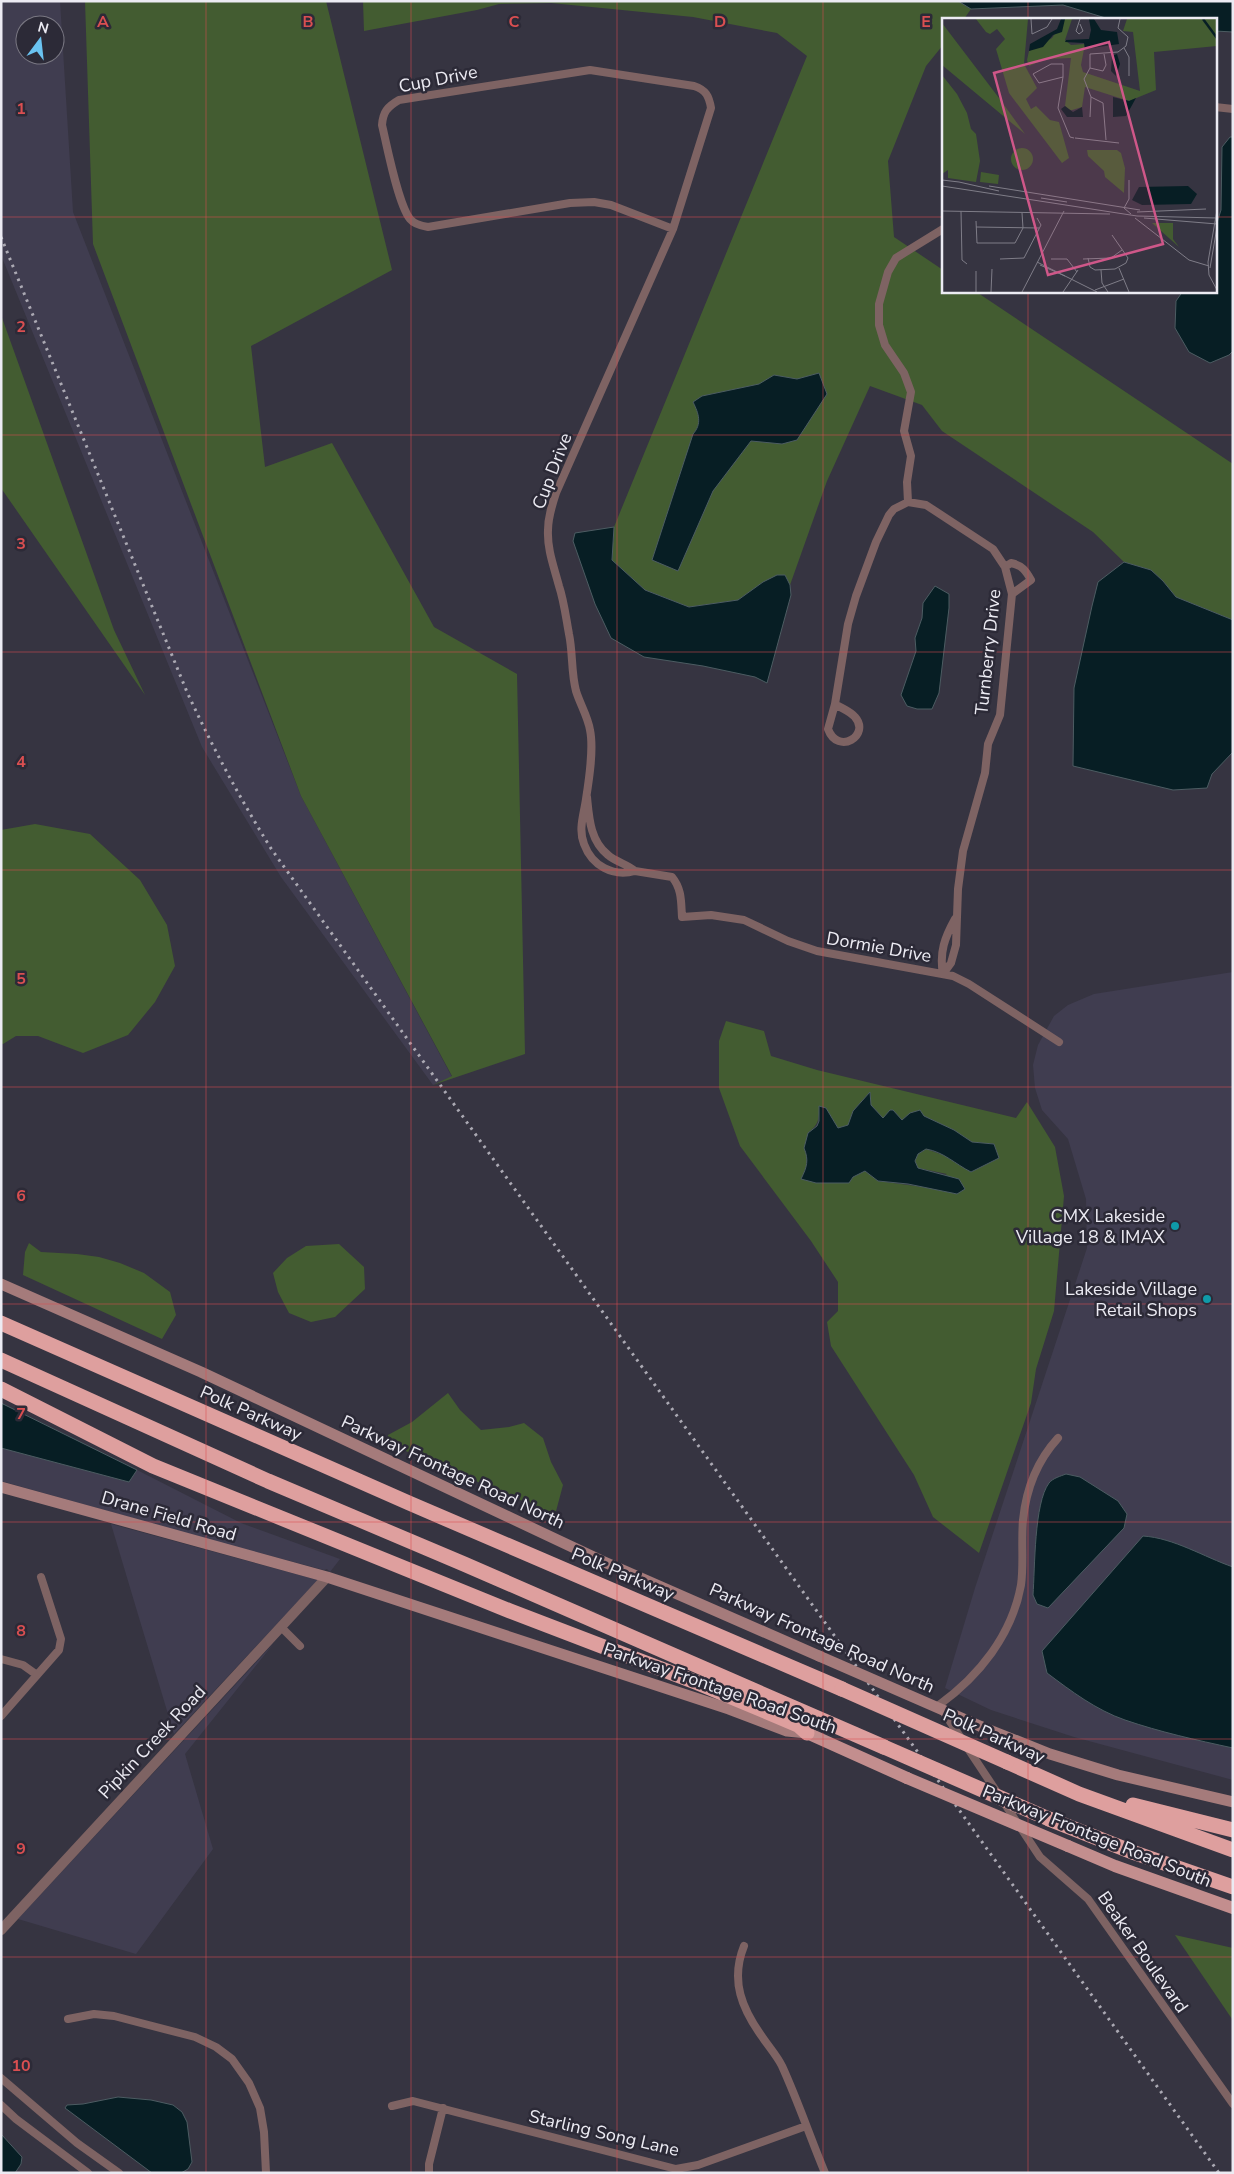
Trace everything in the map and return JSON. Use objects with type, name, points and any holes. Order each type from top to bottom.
[{"type":"highway","name":"Polk Parkway","points":[[1,1323],[409,1503],[1060,1785],[1233,1850]]},
{"type":"highway","points":[[1,1360],[268,1482],[464,1564],[1049,1819],[1135,1853],[1233,1887]]},
{"type":"highway","points":[[1,1389],[152,1466],[510,1611],[698,1683],[798,1725],[807,1733]]},
{"type":"highway","points":[[1060,1785],[1233,1830]]},
{"type":"main road","name":"Parkway Frontage Road North","points":[[1,1284],[201,1372],[602,1561],[982,1727],[1050,1754],[1118,1775],[1233,1802]]},
{"type":"main road","name":"Drane Field Road","points":[[1,1487],[327,1577]]},
{"type":"main road","name":"Parkway Frontage Road South","points":[[327,1577],[729,1709],[787,1731],[807,1733],[907,1778],[1115,1866],[1233,1908]]},
{"type":"street","name":"Cup Drive","points":[[586,797],[591,745],[590,730],[576,692],[570,636],[560,588],[548,547],[548,529],[556,493],[673,229],[710,108],[710,98],[704,89],[694,86],[590,70],[399,100],[389,106],[383,114],[382,125],[404,205],[410,220],[418,225],[428,227],[570,202],[594,202],[611,205],[673,229]]},
{"type":"street","points":[[1216,107],[1233,109]]},
{"type":"street","points":[[835,704],[852,714],[858,722],[858,732],[852,740],[847,742],[837,741],[828,729],[835,704],[848,624],[864,570],[889,515],[894,509],[908,502],[907,482],[910,456],[904,431],[911,392],[904,373],[884,345],[879,325],[879,304],[888,272],[896,258],[942,230]]},
{"type":"street","name":"Turnberry Drive","points":[[908,502],[926,505],[985,542],[997,554],[1005,567],[1012,594],[1000,715],[988,744],[985,773],[963,851],[958,889],[956,945],[951,963],[943,974]]},
{"type":"street","points":[[1005,567],[1011,563],[1019,564],[1027,572],[1030,580],[1012,594]]},
{"type":"street","points":[[586,797],[591,827],[598,846],[609,856],[635,870]]},
{"type":"street","points":[[586,797],[581,826],[584,844],[594,859],[611,871],[622,874],[635,870]]},
{"type":"street","points":[[594,859],[603,850]]},
{"type":"street","name":"Dormie Drive","points":[[635,870],[672,877],[678,884],[681,894],[682,917],[712,914],[744,920],[788,941],[816,951],[943,974],[969,984],[1058,1042]]},
{"type":"street","name":"Turnberry Drive","points":[[943,974],[941,961],[944,940],[958,915]]},
{"type":"street","name":"Beaker Boulevard","points":[[1058,1438],[1041,1459],[1027,1499],[1023,1521],[1021,1584],[1008,1626],[980,1670],[955,1694],[940,1705],[1040,1857],[1079,1890],[1096,1909],[1233,2104]]},
{"type":"street","points":[[1,1716],[57,1654],[61,1639],[41,1577]]},
{"type":"street","name":"Pipkin Creek Road","points":[[1,1930],[327,1577]]},
{"type":"street","points":[[281,1627],[300,1646]]},
{"type":"street","points":[[1,1660],[23,1665],[37,1675]]},
{"type":"street","points":[[744,1946],[737,1962],[737,1978],[743,2004],[754,2026],[781,2064],[825,2173]]},
{"type":"street","points":[[68,2020],[94,2014],[114,2016],[195,2037],[216,2046],[232,2059],[250,2083],[260,2108],[264,2132],[266,2173]]},
{"type":"street","points":[[1,2078],[77,2143],[119,2173]]},
{"type":"street","name":"Starling Song Lane","points":[[392,2106],[413,2101],[676,2168],[698,2166],[806,2126]]},
{"type":"street","points":[[1,2105],[16,2119],[88,2173]]},
{"type":"street","points":[[429,2173],[429,2164],[442,2108]]},
{"type":"shaded area","points":[[1,1],[60,1],[61,15],[15,15],[15,65],[64,65],[73,212],[301,796],[452,1077],[433,1085],[281,877],[202,747],[1,255]]},
{"type":"shaded area","points":[[1233,972],[1233,1780],[1074,1737],[991,1710],[945,1688],[975,1588],[1087,1248],[1086,1199],[1068,1139],[1042,1110],[1035,1088],[1033,1065],[1038,1045],[1054,1016],[1068,1005],[1094,994]]},
{"type":"shaded area","points":[[1,1448],[129,1482],[137,1470],[241,1523],[340,1559],[330,1572],[327,1569],[324,1570],[225,1544],[1,1481]]},
{"type":"shaded area","points":[[111,1524],[318,1580],[174,1734],[137,1611]]},
{"type":"shaded area","points":[[274,1643],[185,1754],[213,1849],[136,1954],[18,1919]]},
{"type":"green space","points":[[85,1],[326,1],[392,270],[251,346],[265,467],[332,443],[434,627],[517,674],[525,1054],[433,1085],[452,1076],[301,796],[93,244]]},
{"type":"green space","points":[[363,1],[958,1],[971,9],[965,18],[942,18],[942,46],[926,66],[888,161],[894,237],[942,269],[942,292],[976,292],[1233,464],[1233,620],[1176,597],[1151,570],[1124,562],[1093,532],[942,431],[922,405],[870,386],[827,481],[790,585],[785,575],[763,582],[738,600],[689,607],[645,590],[612,560],[614,527],[807,56],[777,33],[693,17],[551,3],[499,4],[477,10],[364,31]]},
{"type":"green space","points":[[1,315],[114,630],[145,695],[1,488]]},
{"type":"green space","points":[[35,824],[90,834],[140,880],[167,925],[175,966],[155,1002],[128,1035],[83,1053],[38,1036],[16,1036],[3,1044],[1,1043],[1,830]]},
{"type":"green space","points":[[726,1021],[764,1031],[771,1056],[817,1070],[1016,1118],[1027,1102],[1055,1147],[1064,1196],[1054,1311],[1036,1369],[1031,1403],[979,1553],[933,1517],[914,1475],[831,1346],[827,1322],[838,1311],[838,1282],[811,1241],[740,1146],[719,1088],[719,1041]],"holes":[[[870,1092],[871,1105],[883,1118],[893,1110],[902,1120],[910,1113],[924,1116],[954,1130],[972,1142],[994,1144],[999,1158],[971,1172],[946,1156],[926,1149],[918,1154],[915,1161],[918,1168],[947,1174],[923,1187],[878,1181],[865,1171],[851,1180],[802,1179],[807,1166],[808,1133],[818,1121],[819,1106],[826,1108],[837,1129],[848,1125],[853,1111]]]},
{"type":"green space","points":[[29,1243],[41,1252],[99,1257],[144,1273],[170,1292],[176,1315],[162,1339],[23,1275],[25,1252]]},
{"type":"green space","points":[[339,1244],[364,1267],[365,1289],[335,1317],[311,1322],[289,1313],[278,1292],[273,1273],[287,1258],[306,1246]]},
{"type":"green space","points":[[448,1393],[460,1410],[481,1430],[509,1427],[524,1423],[543,1438],[551,1462],[563,1485],[555,1515],[387,1443],[388,1435],[412,1422]]},
{"type":"green space","points":[[1175,1935],[1233,1948],[1233,2021],[1232,2019]]},
{"type":"water","points":[[958,1],[1233,1],[1233,32],[1216,31],[1216,18],[1106,18],[1063,5],[971,9]]},
{"type":"water","points":[[1230,137],[1233,137],[1233,351],[1229,355],[1210,363],[1189,352],[1175,328],[1176,301],[1182,292],[1216,292],[1216,226],[1221,210],[1222,147]]},
{"type":"water","points":[[819,373],[827,394],[797,440],[782,444],[751,441],[713,491],[678,571],[652,560],[693,434],[699,423],[693,402],[702,396],[759,384],[774,375],[797,379]]},
{"type":"water","points":[[614,527],[612,560],[645,590],[689,607],[738,600],[763,582],[777,575],[785,575],[790,585],[791,595],[767,683],[755,677],[703,666],[644,657],[611,638],[595,604],[573,541],[575,533]]},
{"type":"water","points":[[1124,562],[1151,570],[1176,597],[1233,620],[1233,752],[1212,774],[1207,788],[1173,790],[1073,766],[1074,688],[1098,582]]},
{"type":"water","points":[[935,586],[949,594],[939,693],[932,709],[917,709],[907,706],[901,695],[916,651],[915,638],[922,618],[923,603]]},
{"type":"water","points":[[870,1092],[871,1105],[883,1118],[890,1110],[893,1110],[902,1120],[910,1113],[920,1110],[924,1116],[954,1130],[972,1142],[994,1144],[999,1158],[971,1172],[944,1155],[926,1149],[918,1154],[915,1161],[918,1168],[959,1179],[965,1189],[957,1194],[908,1184],[878,1181],[865,1171],[853,1177],[849,1183],[816,1183],[801,1179],[807,1164],[804,1148],[808,1133],[817,1126],[819,1121],[819,1106],[826,1108],[838,1128],[848,1125],[853,1111]]},
{"type":"water","points":[[1,1403],[137,1470],[129,1482],[1,1448]]},
{"type":"water","points":[[1066,1474],[1080,1477],[1118,1501],[1127,1514],[1124,1528],[1048,1608],[1037,1604],[1033,1595],[1040,1505],[1049,1483],[1055,1478]]},
{"type":"water","points":[[1143,1536],[1166,1540],[1233,1567],[1233,1748],[1165,1732],[1114,1716],[1084,1700],[1047,1673],[1042,1651]]},
{"type":"water","points":[[118,2097],[151,2100],[173,2105],[182,2112],[187,2122],[192,2162],[188,2169],[181,2173],[152,2173],[65,2108],[67,2105]]},
{"type":"water","points":[[1,2134],[22,2157],[21,2164],[15,2173],[1,2173]]},
{"type":"railway","points":[[1,237],[187,692],[227,772],[272,850],[1219,2173]]},
{"type":"place","name":"CMX Lakeside Village 18 & IMAX","points":[[1175,1226]]},
{"type":"place","name":"Lakeside Village Retail Shops","points":[[1207,1299]]}]
